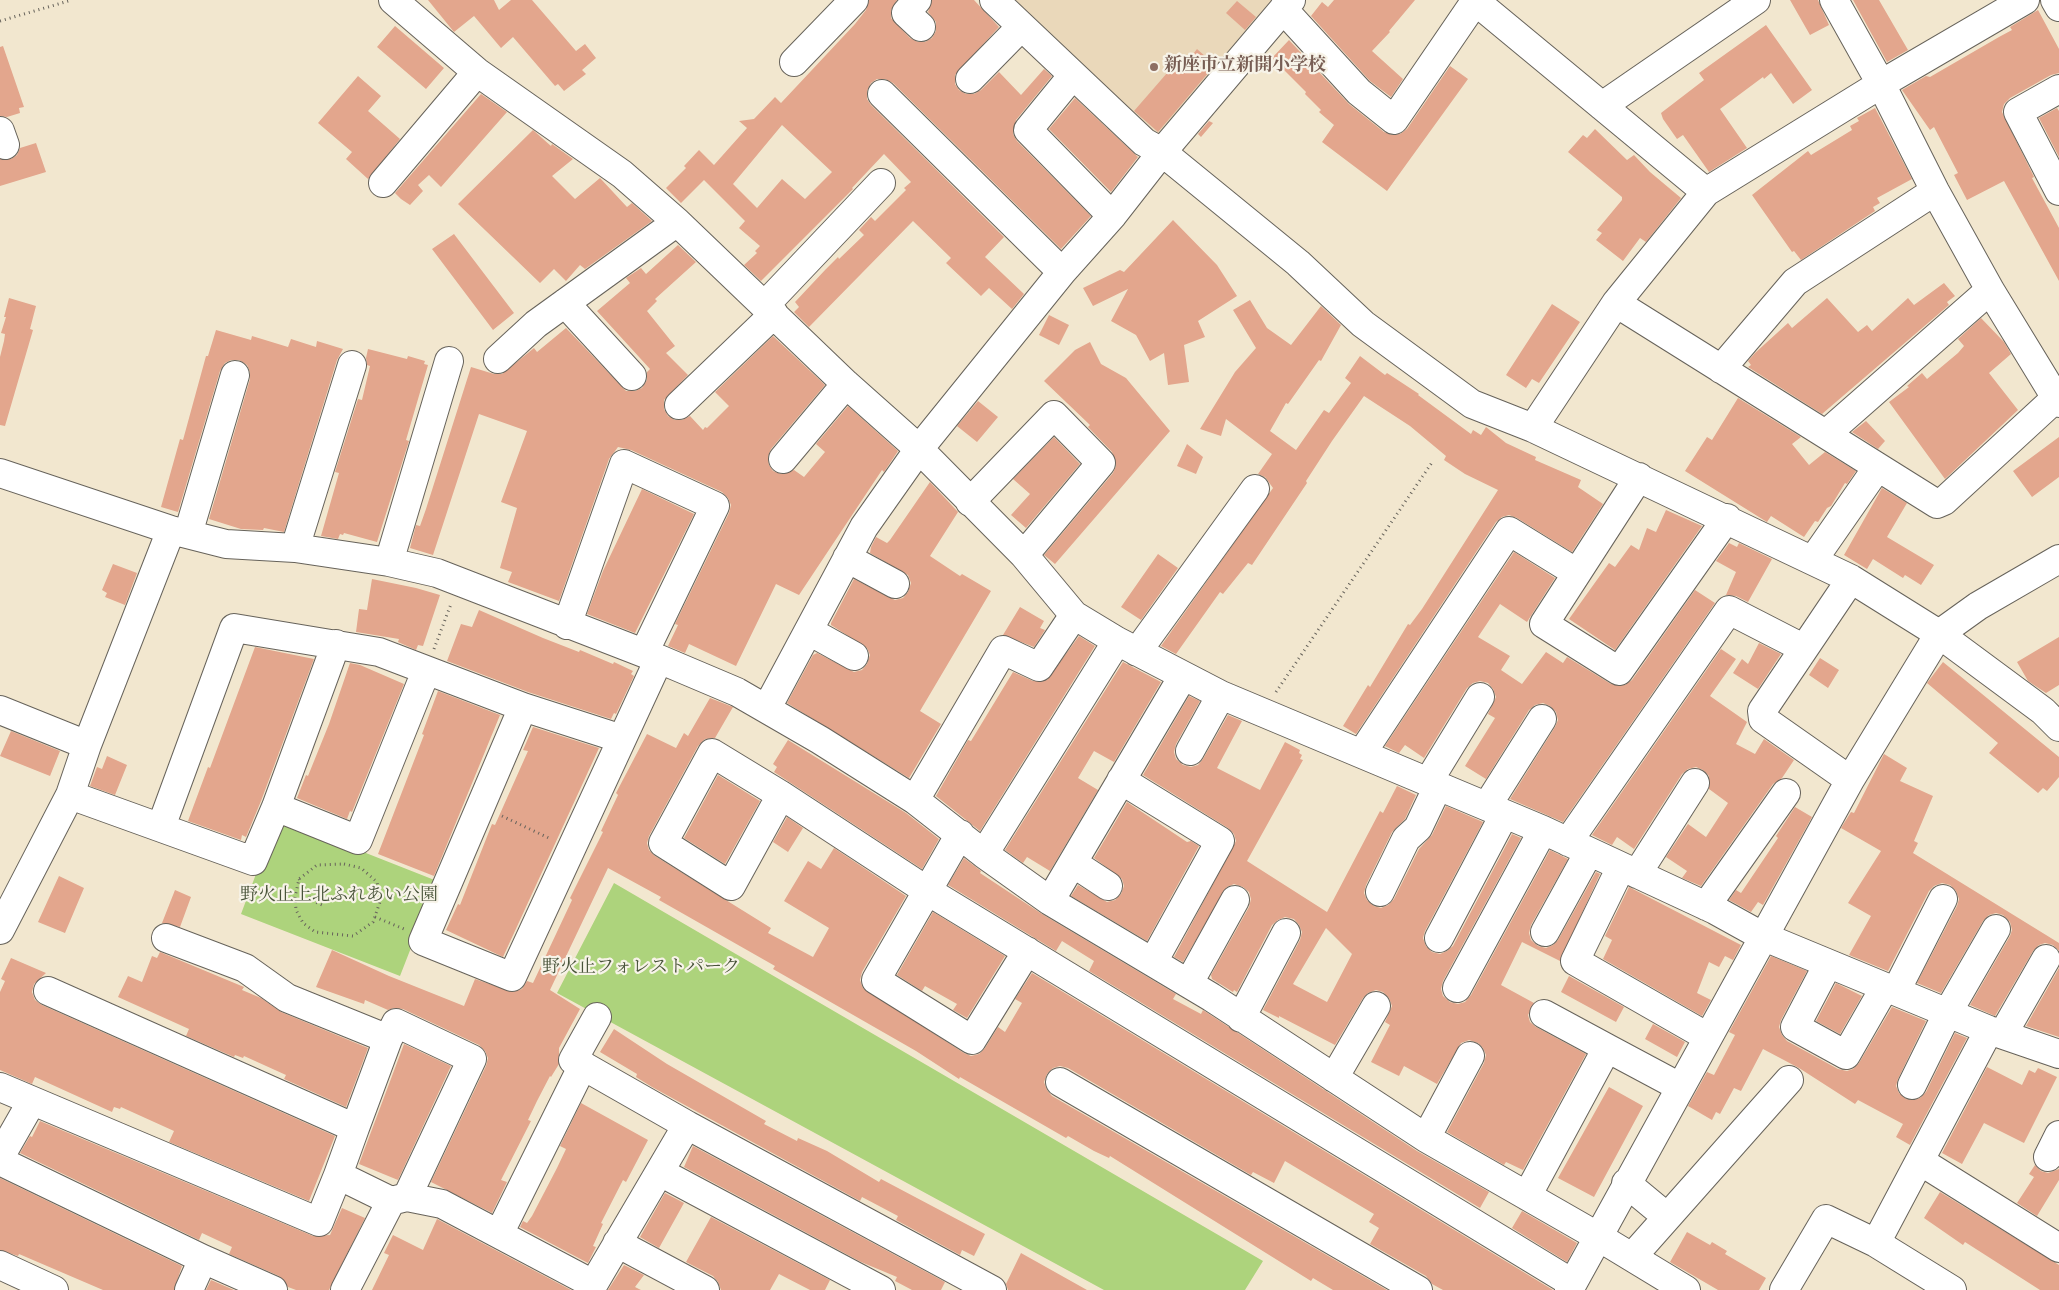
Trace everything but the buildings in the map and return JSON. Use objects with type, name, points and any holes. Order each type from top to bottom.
[{"type":"street","points":[[393,0],[477,72],[622,174],[677,222],[770,309],[846,384],[919,449],[1024,555],[1074,615],[1127,646],[1221,695],[1543,830],[1706,906],[1762,936],[1996,1032],[2059,1054]]},
{"type":"street","points":[[794,62],[854,0]]},
{"type":"street","points":[[916,0],[906,12],[921,27]]},
{"type":"street","points":[[994,0],[1144,142],[1162,152],[1298,262],[1363,324],[1472,404],[1533,428],[1727,518],[1851,579],[1939,634],[2054,713]]},
{"type":"street","points":[[767,708],[864,527],[919,449],[1062,272],[1112,216],[1162,152],[1287,5],[1359,92],[1394,120],[1475,0],[1706,192]]},
{"type":"street","points":[[1602,106],[1756,0]]},
{"type":"street","points":[[1616,303],[1826,434],[1929,501],[1937,504],[1944,501],[2058,401],[1990,290],[1935,191],[1881,84],[1834,0]]},
{"type":"street","points":[[1533,428],[1616,303],[1706,192],[1881,84],[2025,0]]},
{"type":"street","points":[[2055,0],[2059,7]]},
{"type":"street","points":[[970,80],[1021,27]]},
{"type":"street","points":[[383,183],[477,72]]},
{"type":"street","points":[[1073,75],[1028,130],[1112,216]]},
{"type":"street","points":[[2059,89],[2018,112],[2059,191]]},
{"type":"street","points":[[882,94],[1062,272]]},
{"type":"street","points":[[679,404],[770,309],[881,183]]},
{"type":"street","points":[[1721,369],[1795,282],[1935,191]]},
{"type":"street","points":[[498,359],[536,324],[677,222]]},
{"type":"street","points":[[1826,434],[1990,290]]},
{"type":"street","points":[[565,303],[632,376]]},
{"type":"street","points":[[390,562],[449,361]]},
{"type":"street","points":[[295,548],[352,365]]},
{"type":"street","points":[[0,930],[70,795],[87,745],[179,532],[235,375]]},
{"type":"street","points":[[783,459],[846,384]]},
{"type":"street","points":[[970,502],[1054,416],[1101,463],[1024,555]]},
{"type":"street","points":[[523,707],[423,941],[512,977],[622,739],[651,656],[715,506],[624,464],[567,625]]},
{"type":"street","points":[[1813,560],[1877,468]]},
{"type":"street","points":[[0,473],[179,532],[226,544],[295,548],[390,562],[437,573],[651,656],[737,692],[767,708],[915,800],[984,854],[1050,901],[1189,983],[1426,1138],[1597,1236],[1686,1290]]},
{"type":"street","points":[[1639,477],[1544,624],[1619,671],[1727,518]]},
{"type":"street","points":[[984,854],[1127,646],[1255,490]]},
{"type":"street","points":[[1362,753],[1509,531],[1577,574]]},
{"type":"street","points":[[847,558],[895,584]]},
{"type":"street","points":[[781,795],[731,886],[663,843],[712,753],[781,795],[926,890],[1570,1286],[1680,1087],[1706,1036],[1850,780],[1939,634],[1978,606],[2059,559]]},
{"type":"street","points":[[1850,780],[1763,719],[1762,711],[1851,579]]},
{"type":"street","points":[[1544,932],[1579,847],[1729,610],[1803,648]]},
{"type":"street","points":[[915,800],[1004,650],[1039,667],[1074,615]]},
{"type":"street","points":[[161,828],[234,628],[379,652],[523,707],[622,739]]},
{"type":"street","points":[[808,630],[854,656]]},
{"type":"street","points":[[70,795],[253,861],[276,807],[336,644]]},
{"type":"street","points":[[276,807],[358,840],[426,671]]},
{"type":"street","points":[[1050,901],[1183,676]]},
{"type":"street","points":[[1190,751],[1221,695]]},
{"type":"street","points":[[1380,892],[1406,839],[1418,828],[1433,784],[1480,697]]},
{"type":"street","points":[[0,710],[87,745]]},
{"type":"street","points":[[1439,938],[1495,811],[1542,719]]},
{"type":"street","points":[[1122,780],[1220,841],[1153,962]]},
{"type":"street","points":[[1695,783],[1629,870],[1575,961],[1706,1036]]},
{"type":"street","points":[[1706,906],[1786,793]]},
{"type":"street","points":[[1457,988],[1543,830]]},
{"type":"street","points":[[960,834],[926,890],[876,980],[972,1040],[1027,951]]},
{"type":"street","points":[[1073,863],[1108,886]]},
{"type":"street","points":[[1828,964],[1794,1027],[1846,1055],[1890,989],[1943,899]]},
{"type":"street","points":[[1189,983],[1235,900]]},
{"type":"street","points":[[1912,1085],[1948,1012],[1996,929]]},
{"type":"street","points":[[1241,1018],[1286,933]]},
{"type":"street","points":[[166,938],[245,968],[287,998],[388,1039]]},
{"type":"street","points":[[1876,1243],[1920,1161],[1996,1032],[2046,959]]},
{"type":"street","points":[[48,991],[355,1128]]},
{"type":"street","points":[[1334,1078],[1376,1006]]},
{"type":"street","points":[[1544,1014],[1680,1087]]},
{"type":"street","points":[[597,1016],[573,1060],[687,1125],[992,1290]]},
{"type":"street","points":[[0,1088],[319,1222],[388,1039],[396,1023],[472,1059],[399,1199],[345,1290]]},
{"type":"street","points":[[1527,1196],[1607,1048]]},
{"type":"street","points":[[1426,1138],[1470,1056]]},
{"type":"street","points":[[499,1234],[583,1065]]},
{"type":"street","points":[[1632,1257],[1789,1080]]},
{"type":"street","points":[[1060,1082],[1418,1290]]},
{"type":"street","points":[[0,1157],[32,1101]]},
{"type":"street","points":[[338,1175],[399,1199],[442,1204],[592,1287],[687,1125]]},
{"type":"street","points":[[0,1161],[203,1259],[274,1290]]},
{"type":"street","points":[[1920,1161],[2059,1248]]},
{"type":"street","points":[[660,1172],[846,1282],[881,1290]]},
{"type":"street","points":[[1626,1183],[1667,1217]]},
{"type":"street","points":[[1784,1290],[1826,1219],[1876,1243],[1952,1290]]},
{"type":"street","points":[[617,1243],[705,1290]]},
{"type":"street","points":[[189,1290],[203,1259]]},
{"type":"street","points":[[0,1265],[54,1290]]},
{"type":"path","points":[[0,21],[72,0]]},
{"type":"path","points":[[1263,711],[1432,461]]},
{"type":"path","points":[[426,671],[459,582]]},
{"type":"path","points":[[480,807],[572,848]]},
{"type":"path","points":[[344,864],[361,868],[378,882],[380,899],[373,922],[353,936],[314,932],[303,923],[296,910],[296,897],[300,879],[317,865],[344,864]]},
{"type":"path","points":[[300,879],[312,900],[322,905]]},
{"type":"path","points":[[375,917],[425,937]]},
{"type":"shaded area","name":"新座市立新開小学校","points":[[1011,0],[1281,0],[1168,135],[1155,135]]},
{"type":"green space","name":"野火止上北ふれあい公園","points":[[277,818],[437,881],[400,976],[241,914]]},
{"type":"green space","name":"野火止フォレストパーク","points":[[614,883],[1263,1261],[1245,1290],[1104,1290],[557,993]]},
{"type":"place","name":"新座市立新開小学校","points":[[1154,67]]}]
